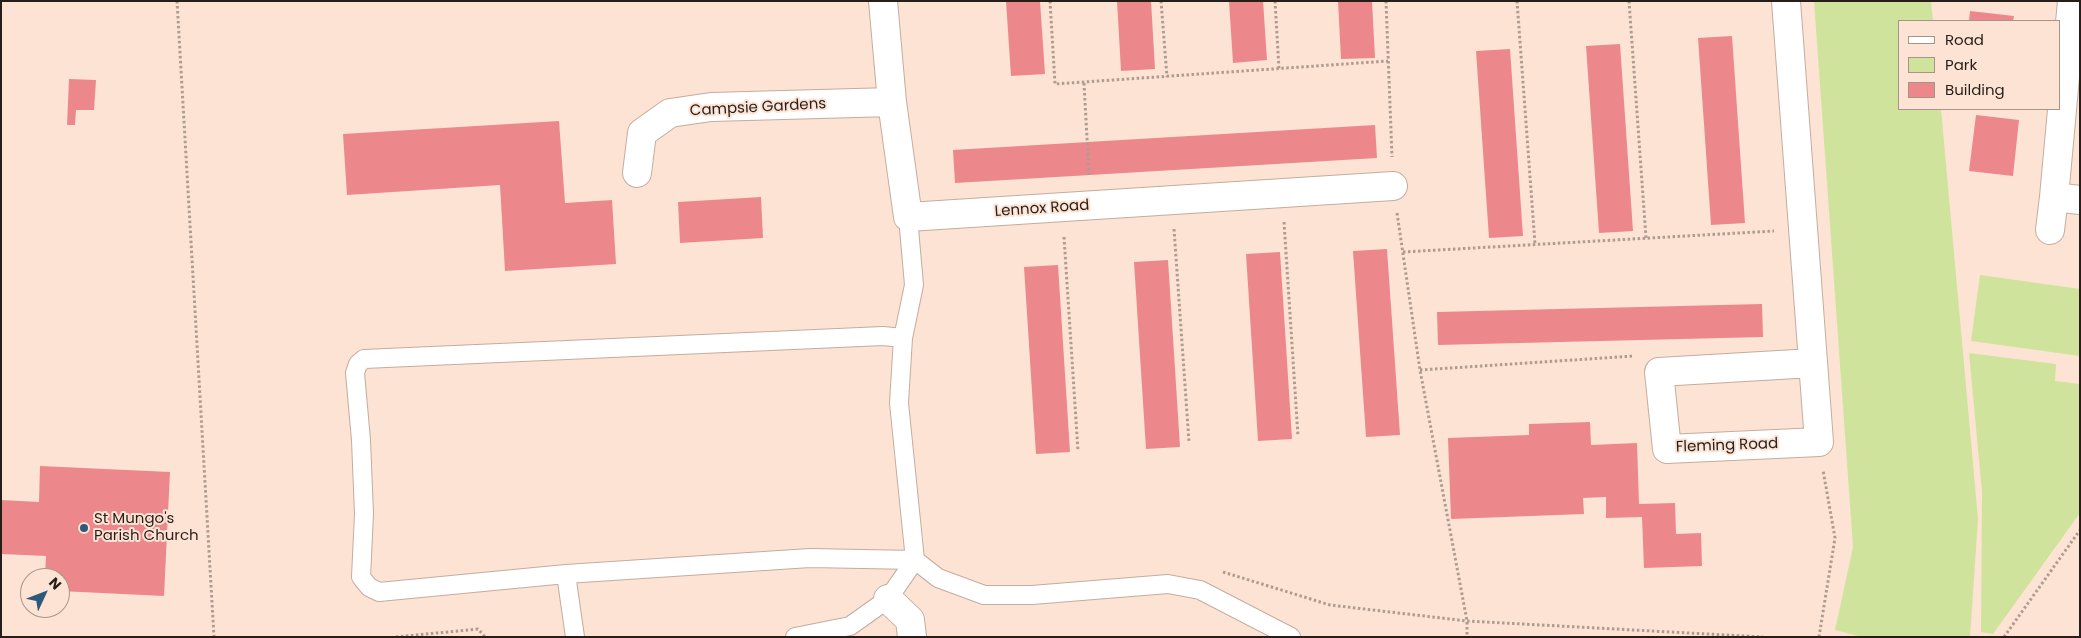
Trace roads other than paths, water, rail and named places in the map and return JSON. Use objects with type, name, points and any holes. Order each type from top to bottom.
[{"type":"street","points":[[883,1],[892,102],[908,217]]},
{"type":"street","points":[[1786,1],[1814,363]]},
{"type":"street","points":[[2050,230],[2067,199],[2072,1]]},
{"type":"street","name":"Campsie Gardens","points":[[637,173],[642,133],[670,113],[711,107],[892,102]]},
{"type":"street","name":"Lennox Road","points":[[908,217],[1393,186]]},
{"type":"street","name":"Fleming Road","points":[[1814,363],[1818,442],[1667,449],[1659,372],[1814,363]]},
{"type":"street","points":[[888,600],[910,620],[912,637]]},
{"type":"lane","points":[[795,637],[850,626],[888,600],[915,560],[899,403],[902,338],[914,285],[908,217]]},
{"type":"lane","points":[[902,338],[882,336],[364,359],[358,364],[355,373],[362,440],[364,514],[362,577],[369,587],[379,592],[566,574],[810,558],[915,560],[938,578],[984,595],[1032,595],[1168,584],[1200,590],[1291,637]]},
{"type":"lane","points":[[566,574],[575,637]]},
{"type":"place","name":"St Mungo's Parish Church","points":[[84,528]]}]
